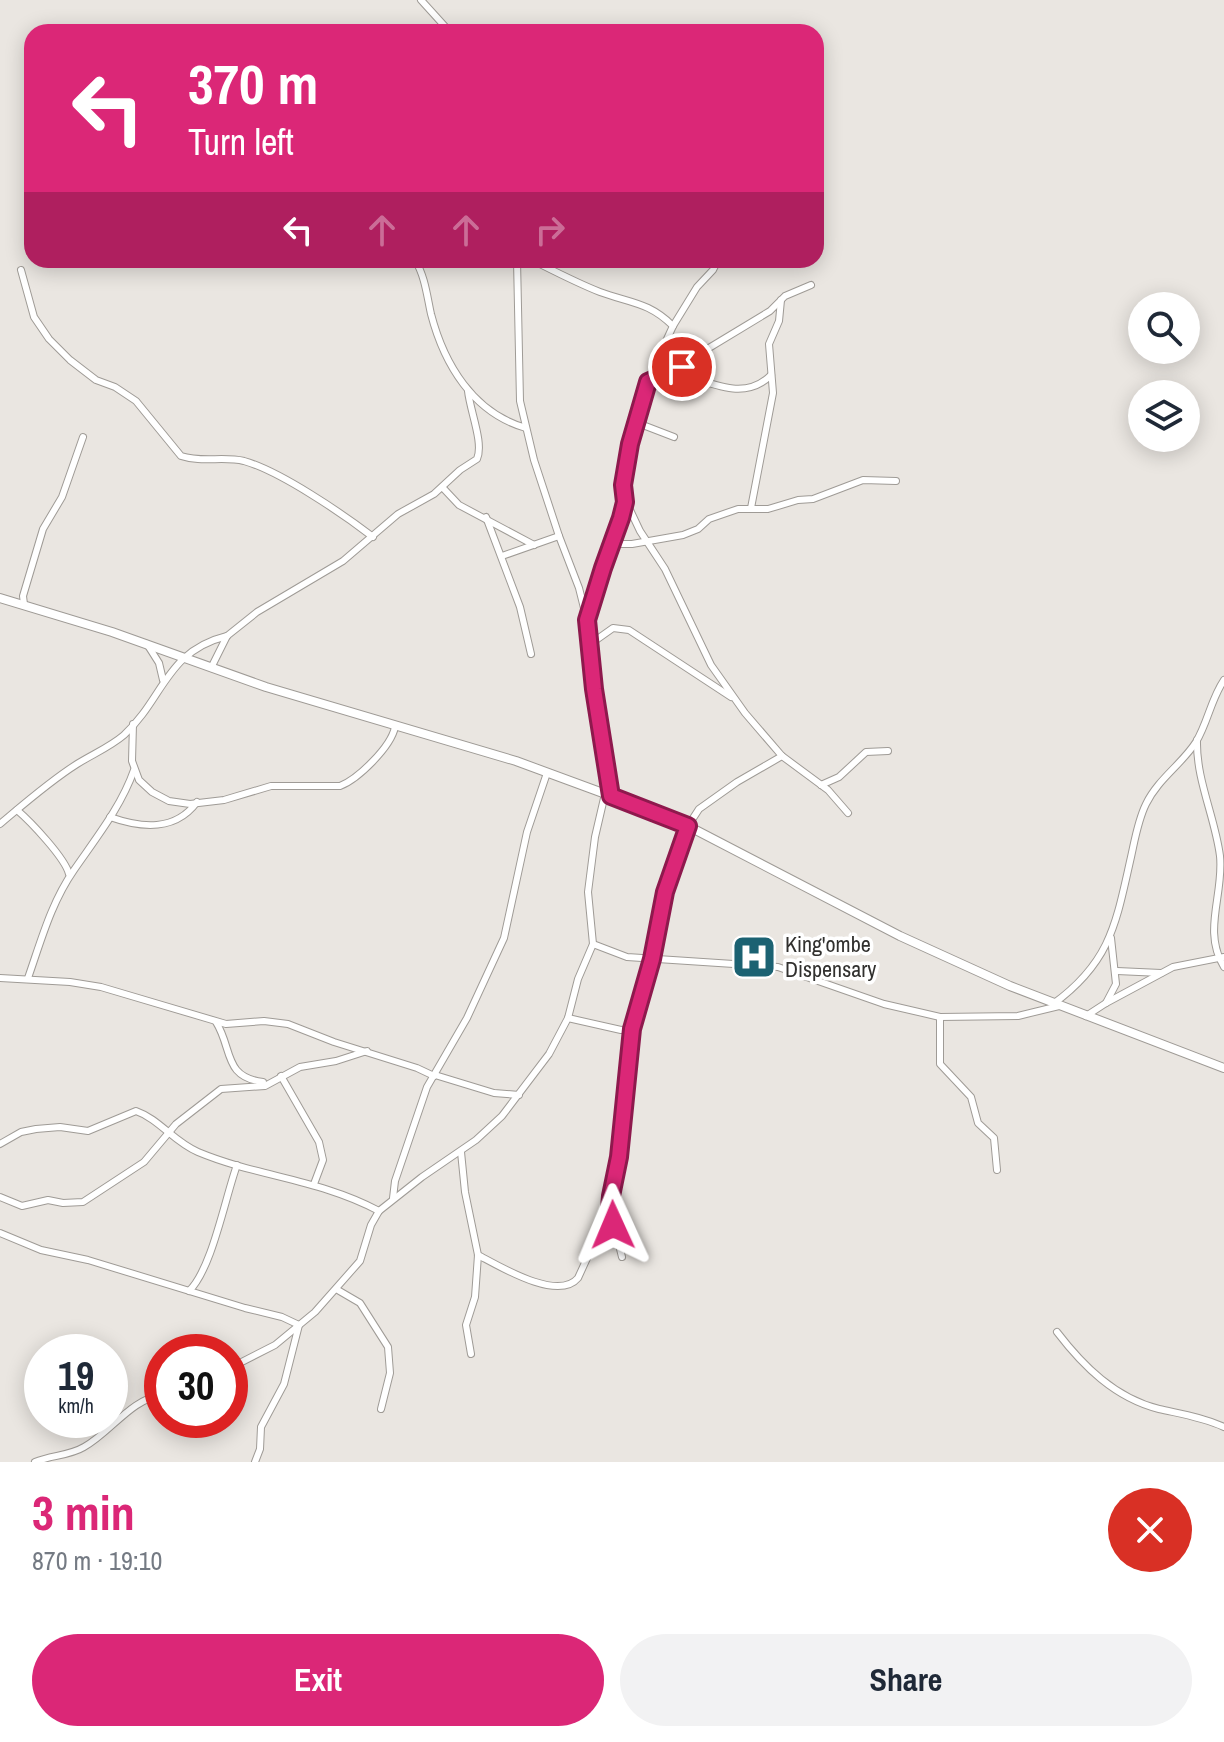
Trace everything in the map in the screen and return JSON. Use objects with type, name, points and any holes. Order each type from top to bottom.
[{"type":"street","points":[[421,0],[443,24]]},
{"type":"street","points":[[419,268],[440,346],[468,391],[498,418],[526,428]]},
{"type":"street","points":[[248,1359],[275,1345],[336,1289],[360,1261],[371,1225],[379,1211],[461,1152],[502,1116],[549,1054],[568,1018],[578,979],[593,944],[588,892],[595,837],[608,795],[587,620],[526,428],[518,384],[517,268]]},
{"type":"street","points":[[549,268],[602,293],[642,303],[673,326]]},
{"type":"street","points":[[714,268],[697,287],[673,326],[648,382],[635,422],[623,485],[625,502],[665,569],[702,651],[736,700],[782,756],[836,797],[848,813]]},
{"type":"street","points":[[21,270],[34,317],[49,339],[96,380],[115,387],[136,401],[181,456],[230,459],[262,469],[296,485],[373,537]]},
{"type":"street","points":[[648,382],[675,371],[736,333],[791,293],[811,285]]},
{"type":"street","points":[[751,508],[773,393],[769,344],[779,321],[781,300]]},
{"type":"street","points":[[675,371],[737,390],[757,386],[771,375]]},
{"type":"street","points":[[0,824],[77,764],[108,747],[133,724],[183,658],[206,643],[227,636],[273,601],[327,571],[398,514],[443,488],[479,456],[480,443],[468,391]]},
{"type":"street","points":[[635,422],[674,437]]},
{"type":"street","points":[[24,604],[23,596],[39,541],[62,497],[83,437]]},
{"type":"street","points":[[613,544],[647,542],[693,532],[709,519],[738,509],[768,509],[813,499],[867,479],[896,481]]},
{"type":"street","points":[[443,488],[459,505],[534,545]]},
{"type":"street","points":[[587,620],[625,502]]},
{"type":"street","points":[[486,517],[520,607],[531,654]]},
{"type":"street","points":[[502,556],[559,536]]},
{"type":"street","points":[[0,598],[395,727],[516,761],[608,795],[688,826],[900,936],[1056,1005],[1224,1068]]},
{"type":"street","points":[[589,645],[613,628],[629,630],[736,700]]},
{"type":"street","points":[[211,668],[227,636]]},
{"type":"street","points":[[147,644],[159,663],[163,681]]},
{"type":"street","points":[[593,944],[619,955],[778,967],[884,1004],[940,1017],[1018,1016],[1056,1005],[1099,960],[1111,935],[1146,804],[1157,786],[1197,740],[1224,680]]},
{"type":"street","points":[[133,724],[134,770],[143,785],[161,797],[176,802],[233,798],[271,786],[340,786],[349,783],[371,763],[395,727]]},
{"type":"street","points":[[1197,740],[1197,765],[1220,858],[1213,933],[1224,967]]},
{"type":"street","points":[[821,785],[839,777],[866,752],[888,751]]},
{"type":"street","points":[[478,1255],[507,1271],[542,1284],[564,1287],[572,1285],[578,1278],[610,1208],[619,1157],[632,1029],[652,959],[665,892],[688,826],[708,801],[782,756]]},
{"type":"street","points":[[28,978],[49,916],[70,877],[110,817],[134,770]]},
{"type":"street","points":[[393,1198],[395,1181],[416,1116],[504,938],[527,832],[547,773]]},
{"type":"street","points":[[110,817],[139,826],[163,825],[190,811],[197,802]]},
{"type":"street","points":[[17,810],[48,841],[66,865],[70,877]]},
{"type":"street","points":[[1106,1003],[1116,984],[1117,971],[1111,935]]},
{"type":"street","points":[[1086,1016],[1162,973],[1187,964],[1221,958]]},
{"type":"street","points":[[1117,971],[1162,973]]},
{"type":"street","points":[[0,978],[28,978],[101,987],[226,1024],[264,1021],[288,1024],[434,1076],[494,1093],[519,1095]]},
{"type":"street","points":[[940,1017],[940,1064],[971,1097],[978,1123],[994,1138],[997,1170]]},
{"type":"street","points":[[568,1018],[621,1030],[632,1029]]},
{"type":"street","points":[[216,1022],[226,1039],[235,1071],[243,1078],[269,1083]]},
{"type":"street","points":[[0,1197],[22,1206],[48,1200],[83,1202],[144,1162],[184,1116],[221,1089],[269,1083],[300,1067],[336,1061],[367,1051]]},
{"type":"street","points":[[281,1076],[319,1142],[323,1160],[314,1184]]},
{"type":"street","points":[[0,1144],[21,1132],[36,1129],[60,1127],[88,1131],[133,1111],[147,1116],[167,1134],[198,1152],[345,1194],[379,1211]]},
{"type":"street","points":[[461,1152],[465,1192],[478,1255],[475,1297],[466,1331],[471,1354]]},
{"type":"street","points":[[189,1291],[209,1260],[237,1165]]},
{"type":"street","points":[[610,1208],[622,1257]]},
{"type":"street","points":[[0,1233],[41,1250],[88,1260],[282,1317],[299,1325]]},
{"type":"street","points":[[336,1289],[360,1303],[388,1347],[390,1373],[381,1409]]},
{"type":"street","points":[[255,1462],[260,1449],[261,1427],[284,1384],[299,1325]]},
{"type":"street","points":[[1057,1332],[1081,1361],[1109,1386],[1141,1403],[1224,1427]]},
{"type":"street","points":[[35,1462],[87,1446],[144,1399]]},
{"type":"place","name":"King'ombe Dispensary","points":[[754,957]]},
{"type":"route","points":[[613,1225],[611,1196],[619,1157],[632,1029],[652,959],[665,892],[688,826],[611,796],[587,620],[621,518],[630,444],[648,382],[682,367]]}]
